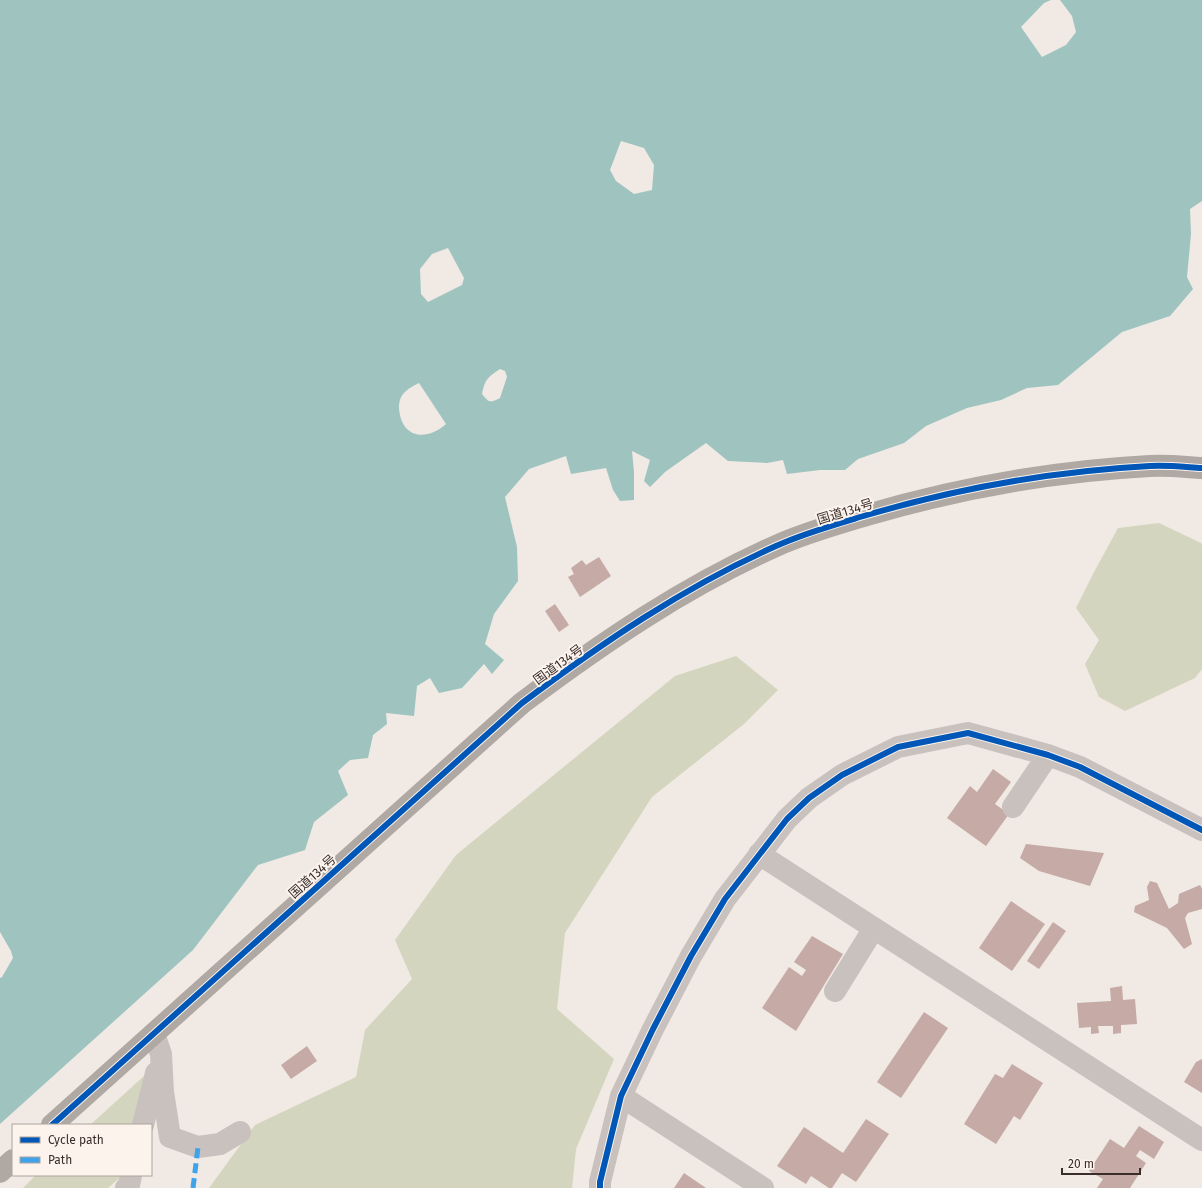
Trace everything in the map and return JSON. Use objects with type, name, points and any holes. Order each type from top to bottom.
[{"type":"highway","name":"国道134号","points":[[53,1124],[522,703],[628,626],[674,598],[777,545],[838,524],[920,500],[1051,474],[1152,465],[1202,468]]},
{"type":"highway","points":[[0,1172],[12,1161]]},
{"type":"street","points":[[600,1188],[621,1096],[653,1029],[691,956],[725,900],[787,819],[809,798],[842,775],[898,747],[968,733],[1048,756],[1080,768],[1202,830]]},
{"type":"street","points":[[1013,807],[1048,756]]},
{"type":"street","points":[[759,854],[1202,1140]]},
{"type":"street","points":[[835,991],[874,928]]},
{"type":"street","points":[[154,1034],[160,1054],[163,1092],[170,1137],[198,1147],[220,1144],[240,1132]]},
{"type":"street","points":[[143,1124],[160,1054]]},
{"type":"street","points":[[621,1096],[763,1188]]},
{"type":"street","points":[[126,1188],[129,1185],[131,1176]]},
{"type":"green space","points":[[1159,523],[1201,543],[1202,545],[1202,669],[1195,678],[1125,711],[1099,697],[1085,664],[1099,640],[1076,608],[1118,528]]},
{"type":"green space","points":[[736,656],[778,690],[744,724],[652,797],[565,933],[557,1009],[614,1059],[576,1149],[572,1188],[209,1188],[255,1125],[356,1077],[365,1030],[412,979],[395,940],[456,855],[675,676]]},
{"type":"green space","points":[[144,1076],[134,1124],[91,1124]]},
{"type":"green space","points":[[35,1176],[122,1176],[108,1188],[23,1188]]},
{"type":"water","points":[[0,0],[1051,0],[1044,3],[1021,27],[1042,57],[1066,45],[1076,32],[1072,16],[1060,0],[1202,0],[1202,201],[1190,209],[1191,234],[1187,277],[1193,289],[1170,316],[1122,332],[1058,385],[1027,388],[1001,400],[967,408],[926,426],[904,443],[858,459],[845,470],[820,470],[787,474],[783,460],[767,463],[728,461],[706,443],[665,472],[650,487],[644,481],[650,460],[632,451],[634,500],[620,501],[613,490],[606,468],[571,474],[566,456],[529,469],[505,497],[517,547],[518,581],[494,614],[485,644],[504,660],[492,674],[484,664],[462,688],[439,693],[430,678],[417,686],[414,716],[386,713],[387,724],[373,735],[368,758],[350,760],[338,771],[348,795],[314,822],[305,850],[258,865],[193,950],[0,1124],[0,978],[13,958],[11,951],[0,932]],"holes":[[[621,141],[644,148],[654,165],[652,190],[634,194],[616,181],[610,170]],[[448,248],[464,278],[462,285],[428,302],[421,294],[420,269],[432,254]],[[500,369],[505,371],[507,377],[500,398],[494,401],[486,399],[482,394],[484,385],[490,376]],[[419,383],[446,424],[438,430],[423,435],[409,431],[404,426],[399,408],[402,395]]]},
{"type":"building","points":[[599,557],[611,576],[580,597],[568,577],[574,574],[571,568],[582,560],[586,565]]},
{"type":"building","points":[[555,604],[569,625],[559,632],[545,611]]},
{"type":"building","points":[[993,769],[1011,782],[995,804],[1009,814],[986,846],[947,818],[970,786],[977,792]]},
{"type":"building","points":[[1026,844],[1104,853],[1090,886],[1039,871],[1020,858]]},
{"type":"building","points":[[1150,881],[1157,883],[1169,909],[1178,903],[1179,894],[1200,885],[1202,889],[1202,909],[1188,913],[1185,918],[1192,944],[1184,949],[1167,928],[1134,912],[1135,906],[1149,900],[1147,887]]},
{"type":"building","points":[[1011,901],[1045,924],[1012,971],[979,948]]},
{"type":"building","points":[[1053,922],[1066,931],[1039,969],[1027,961]]},
{"type":"building","points":[[812,936],[843,954],[796,1031],[762,1008],[789,967],[802,976],[806,970],[794,962]]},
{"type":"building","points":[[1122,986],[1123,1000],[1135,999],[1137,1024],[1121,1025],[1121,1033],[1113,1034],[1113,1026],[1098,1026],[1099,1033],[1091,1034],[1091,1027],[1079,1028],[1077,1003],[1111,1001],[1110,988]]},
{"type":"building","points":[[924,1012],[948,1028],[901,1098],[877,1082]]},
{"type":"building","points":[[307,1046],[317,1061],[291,1079],[281,1065]]},
{"type":"building","points":[[1202,1059],[1202,1093],[1184,1082],[1196,1062]]},
{"type":"building","points":[[1012,1064],[1043,1083],[1020,1120],[1014,1116],[996,1144],[964,1124],[995,1074],[1003,1078]]},
{"type":"building","points":[[866,1119],[889,1134],[856,1182],[842,1173],[832,1188],[829,1188],[811,1176],[806,1184],[777,1166],[804,1127],[843,1153]]},
{"type":"building","points":[[1139,1126],[1164,1142],[1154,1159],[1140,1150],[1136,1156],[1146,1163],[1130,1188],[1097,1188],[1103,1179],[1089,1171],[1110,1139],[1124,1148]]},
{"type":"building","points":[[684,1173],[706,1188],[674,1188]]},
{"type":"marked path","points":[[193,1188],[198,1147]]},
{"type":"cycle path","points":[[53,1124],[522,703],[582,659],[644,617],[709,579],[776,546],[821,529],[902,505],[972,489],[1007,482],[1114,468],[1156,466],[1202,468]]},
{"type":"cycle path","points":[[600,1188],[600,1182],[621,1096],[653,1029],[691,956],[725,899],[787,819],[809,798],[842,775],[898,747],[968,733],[1048,755],[1080,767],[1202,830]]}]
